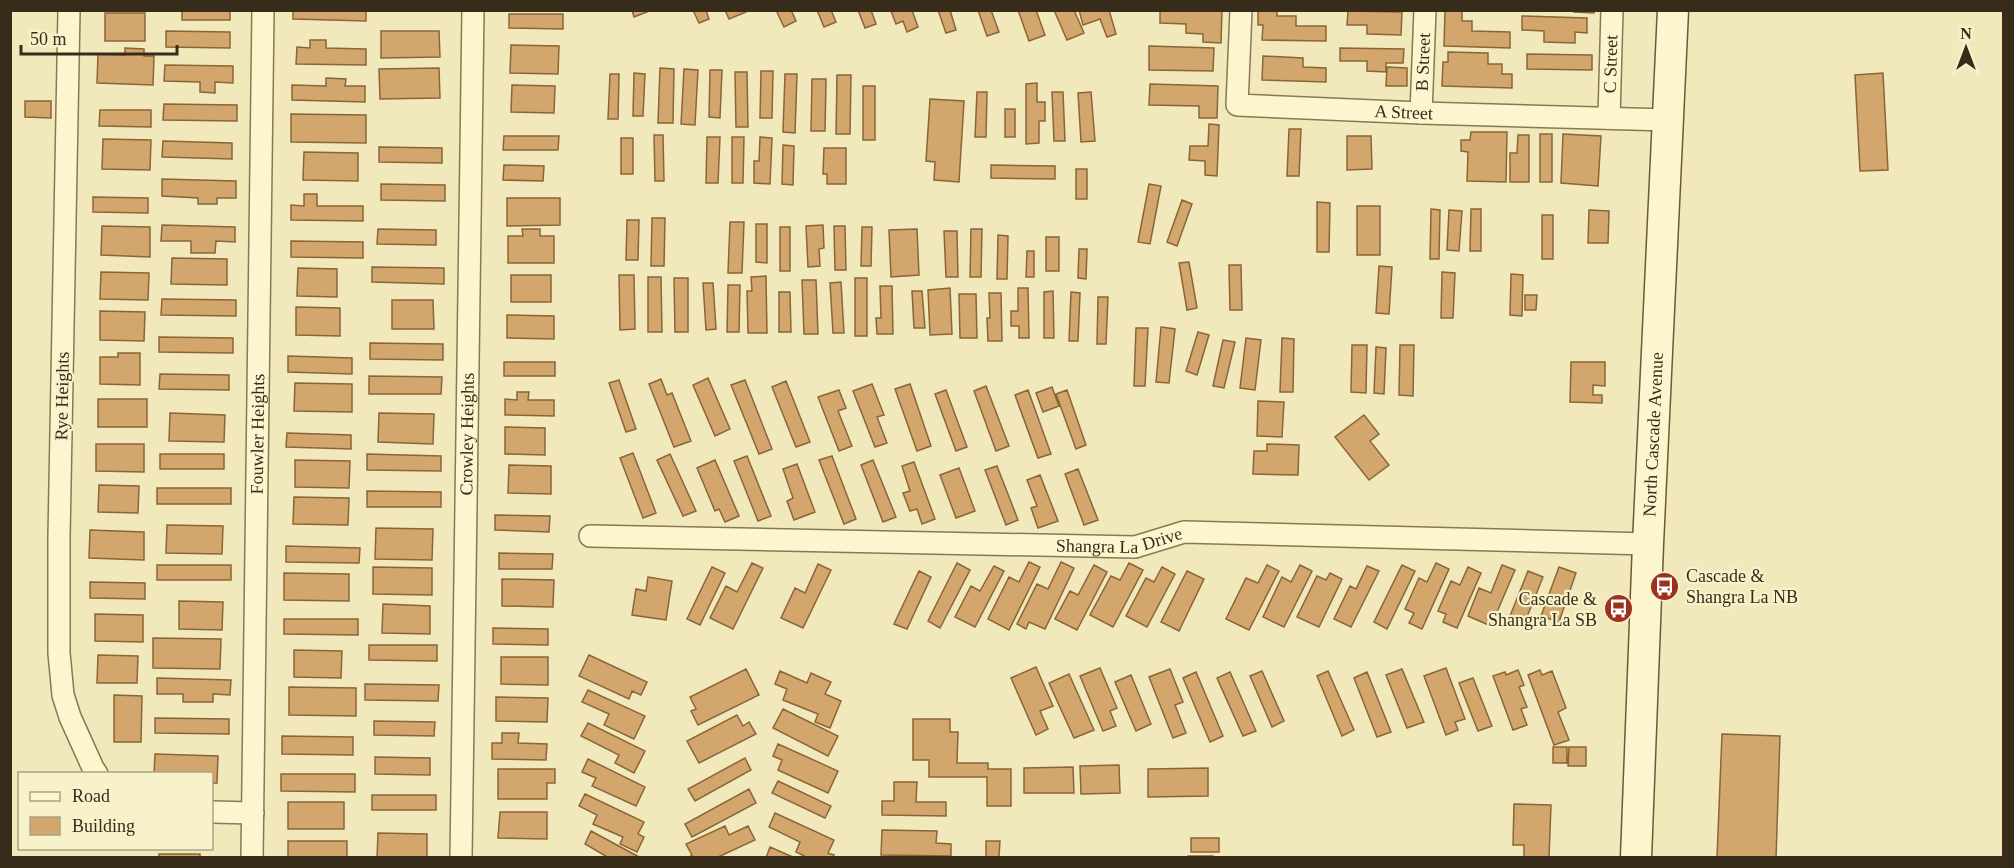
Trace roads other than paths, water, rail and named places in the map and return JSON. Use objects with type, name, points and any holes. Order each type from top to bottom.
[{"type":"street","name":"Rye Heights","points":[[69,10],[59,537],[59,653],[63,695],[69,717],[96,772]]},
{"type":"street","name":"Fouwler Heights","points":[[252,858],[263,10]]},
{"type":"street","name":"Crowley Heights","points":[[461,858],[473,10]]},
{"type":"street","name":"A Street","points":[[1241,10],[1237,105],[1421,114],[1668,120]]},
{"type":"street","name":"B Street","points":[[1421,114],[1425,10]]},
{"type":"street","name":"C Street","points":[[1609,118],[1612,10]]},
{"type":"street","name":"North Cascade Avenue","points":[[1636,858],[1647,544],[1673,10]]},
{"type":"street","name":"Shangra La Drive","points":[[590,536],[1135,547],[1184,532],[1647,544]]},
{"type":"street","points":[[213,812],[253,813]]},
{"type":"place","name":"Cascade & Shangra La NB","points":[[1665,586]]},
{"type":"place","name":"Cascade & Shangra La SB","points":[[1618,609]]}]
